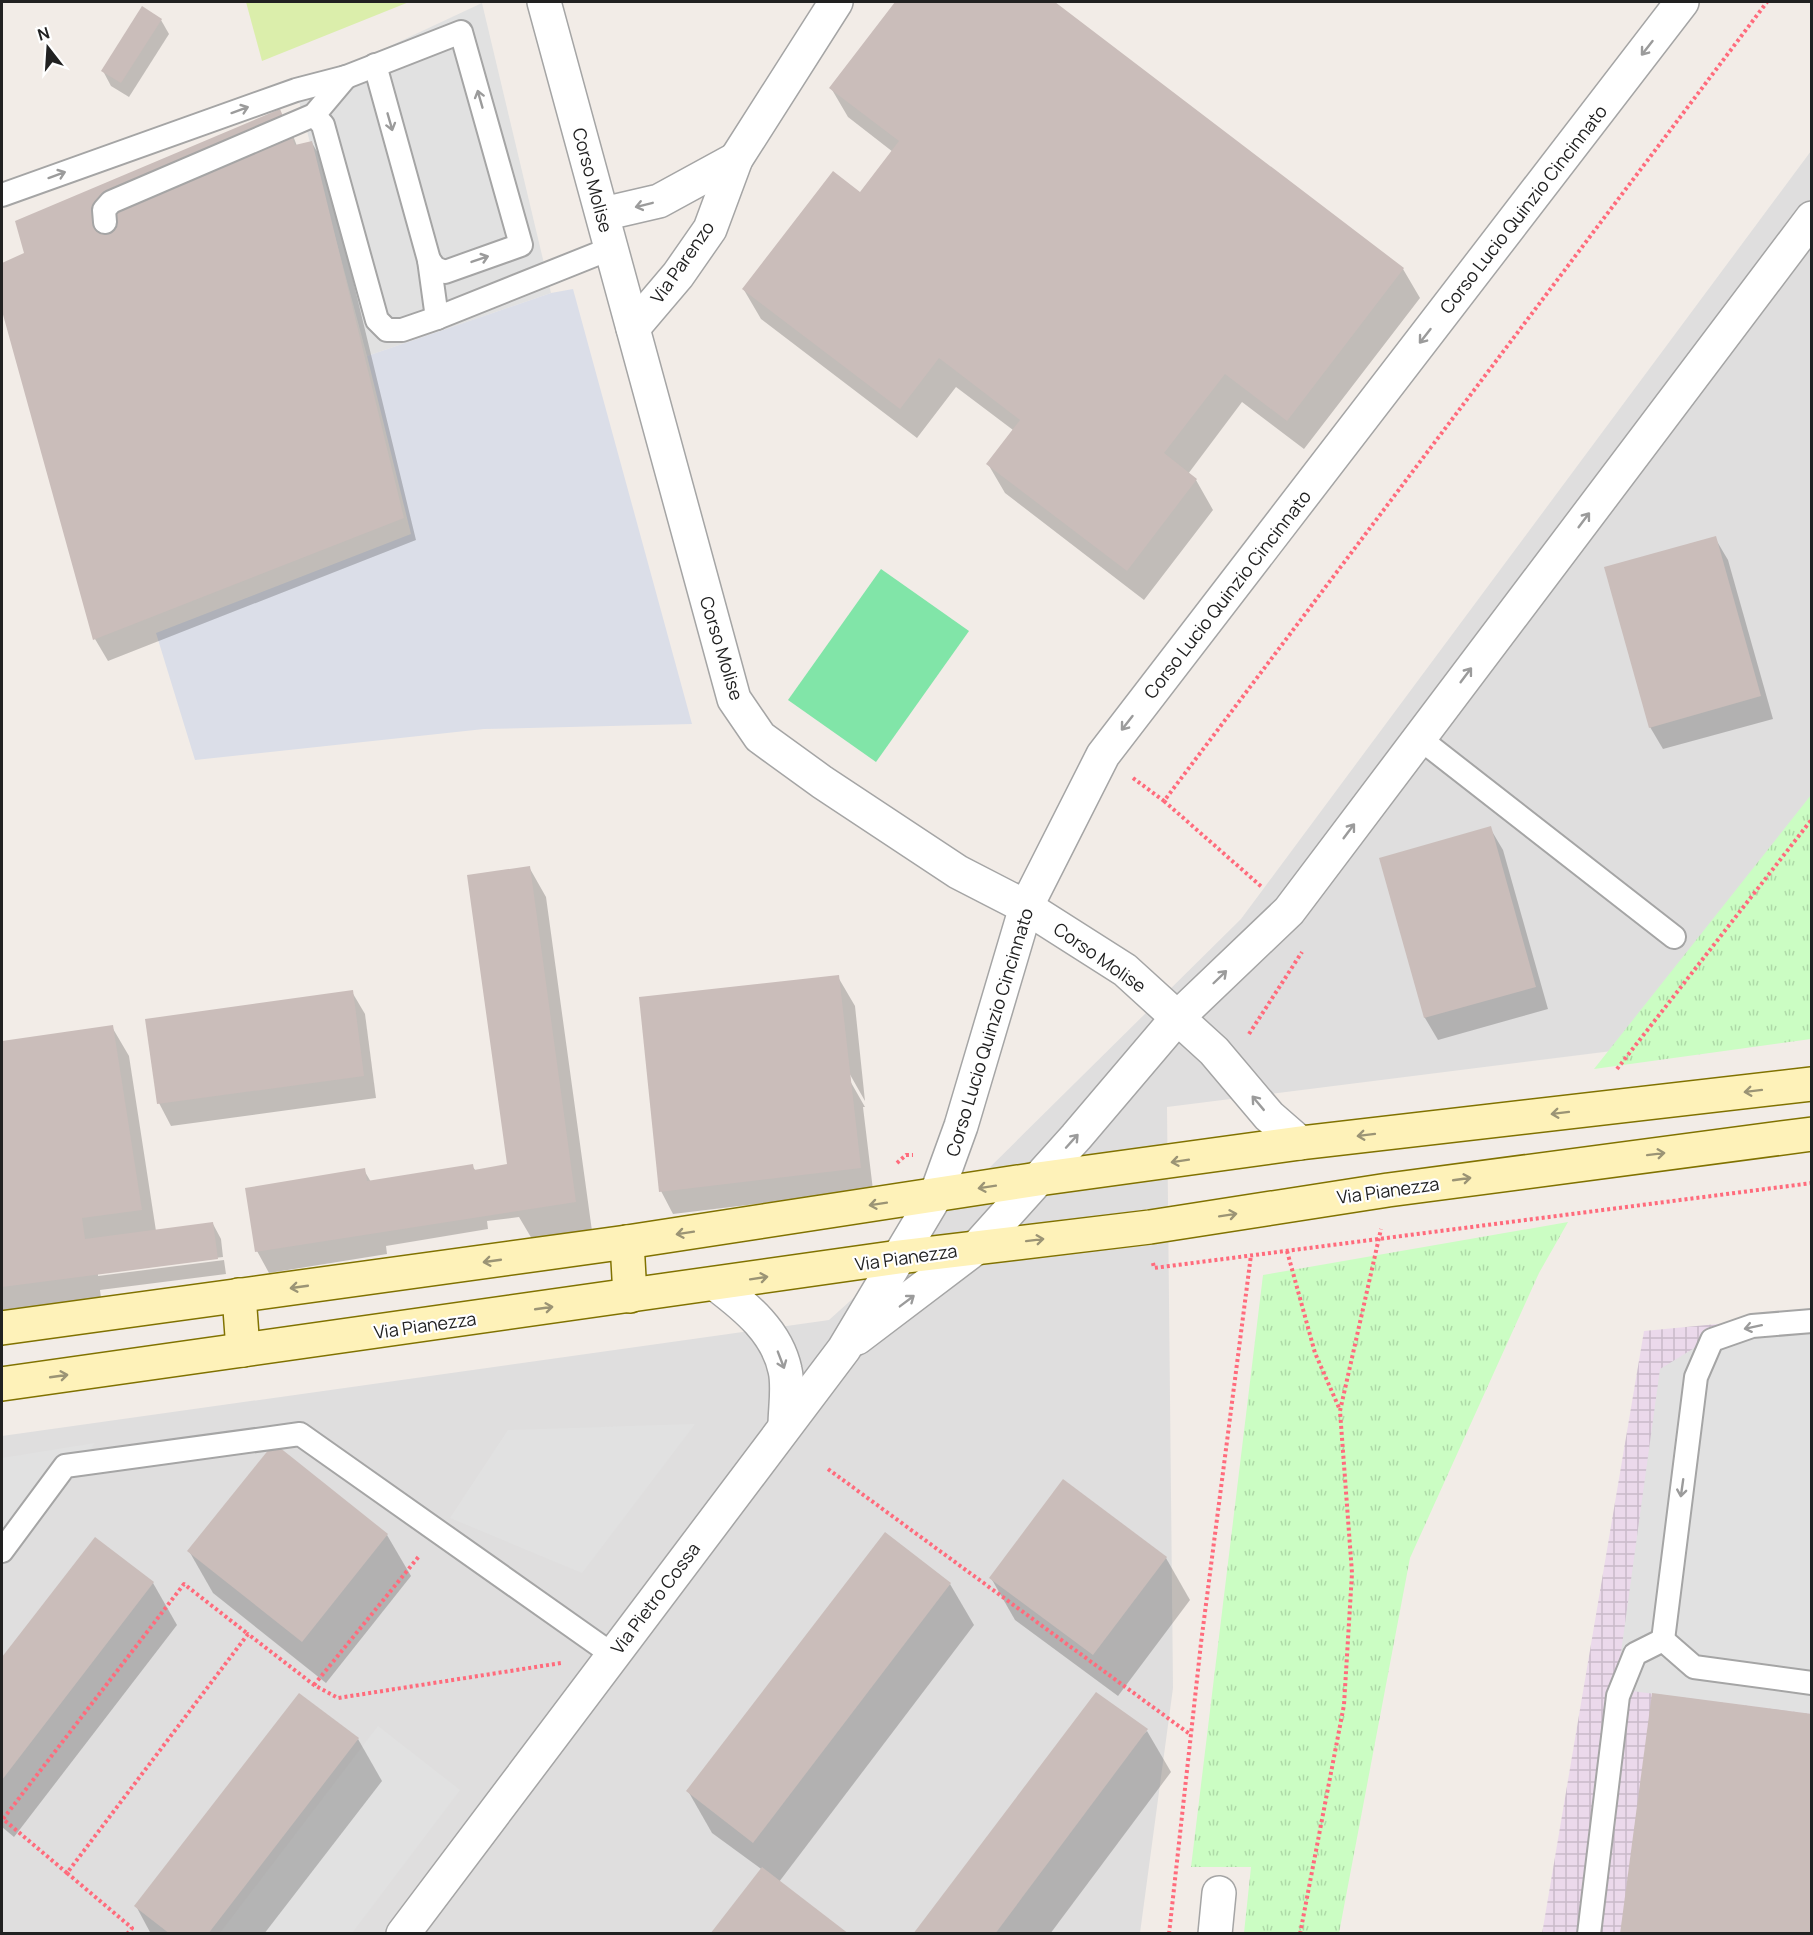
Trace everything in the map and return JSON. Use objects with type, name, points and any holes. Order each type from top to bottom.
[{"type":"street","name":"Corso Molise","points":[[544,2],[734,699],[760,737],[822,782],[958,872],[1026,907],[1125,970],[1214,1051],[1269,1116],[1300,1143]]},
{"type":"street","name":"Via Parenzo","points":[[633,328],[678,274],[710,229],[736,159],[836,2]]},
{"type":"street","name":"Corso Lucio Quinzio Cincinnato","points":[[899,1257],[936,1195],[956,1143],[1026,907],[1103,755],[1682,2]]},
{"type":"street","name":"Via Parenzo","points":[[603,214],[659,201],[736,159]]},
{"type":"street","points":[[844,1349],[977,1247],[1178,1017],[1289,911],[1812,218]]},
{"type":"street","points":[[2,1328],[627,1242],[1038,1179],[1300,1143],[1812,1084]]},
{"type":"street","name":"Via Pianezza","points":[[2,1384],[717,1285],[899,1257],[1150,1227],[1388,1190],[1812,1134]]},
{"type":"street","points":[[627,1242],[630,1296]]},
{"type":"street","name":"Via Pietro Cossa","points":[[403,1934],[844,1349],[899,1257]]},
{"type":"street","points":[[717,1285],[751,1311],[774,1343],[785,1371],[785,1426]]},
{"type":"street","points":[[239,1295],[243,1350]]},
{"type":"street","points":[[1215,1934],[1219,1893]]},
{"type":"lane","points":[[2,195],[296,90],[346,77],[460,32],[521,245],[445,272],[435,267],[429,260]]},
{"type":"lane","points":[[375,65],[429,260],[436,318]]},
{"type":"lane","points":[[105,222],[104,210],[111,202],[314,115],[346,77]]},
{"type":"lane","points":[[314,115],[323,124],[377,320],[387,330],[402,330],[436,318],[612,248]]},
{"type":"lane","points":[[1419,738],[1674,937]]},
{"type":"lane","points":[[1663,1641],[1696,1377],[1712,1341],[1752,1326],[1812,1321]]},
{"type":"lane","points":[[2,1551],[65,1466],[300,1434],[613,1655]]},
{"type":"lane","points":[[1663,1641],[1694,1667],[1812,1683]]},
{"type":"lane","points":[[1589,1934],[1618,1695],[1635,1654],[1663,1641]]},
{"type":"path","points":[[1164,801],[1767,2]]},
{"type":"path","points":[[1103,755],[1164,801],[1216,847]]},
{"type":"path","points":[[1586,1110],[1812,819]]},
{"type":"path","points":[[1299,1934],[1312,1879],[1344,1705],[1352,1573],[1340,1411],[1388,1190]]},
{"type":"path","points":[[1287,1251],[1315,1353],[1340,1411]]},
{"type":"path","points":[[1169,1934],[1191,1735],[1251,1255]]},
{"type":"path","points":[[828,1468],[1191,1735]]},
{"type":"path","points":[[314,1685],[422,1552]]},
{"type":"path","points":[[127,1934],[132,1928],[3,1819],[184,1584],[314,1685],[338,1698],[613,1655]]},
{"type":"path","points":[[67,1873],[248,1634]]},
{"type":"shaded area","points":[[482,3],[551,293],[367,356],[296,90]]},
{"type":"shaded area","points":[[1811,151],[1811,1026],[1167,1107],[1173,1688],[1140,1933],[2,1933],[2,1436],[829,1320],[899,1257],[1241,919]]},
{"type":"shaded area","points":[[573,289],[692,724],[484,729],[195,760],[156,633],[411,534],[367,356],[551,293]]},
{"type":"shaded area","points":[[1811,1315],[1811,1933],[1542,1934],[1644,1331]]},
{"type":"shaded area","points":[[1811,1320],[1811,1714],[1616,1689],[1660,1369],[1727,1328]]},
{"type":"shaded area","points":[[695,1424],[582,1573],[450,1518],[508,1430]]},
{"type":"shaded area","points":[[95,1443],[2,1570],[2,1458]]},
{"type":"shaded area","points":[[378,1726],[460,1790],[352,1933],[220,1933]]},
{"type":"green space","points":[[246,2],[409,2],[262,61]]},
{"type":"green space","points":[[881,569],[969,631],[876,762],[788,700]]},
{"type":"green space","points":[[1811,795],[1811,1039],[1594,1069]]},
{"type":"green space","points":[[1568,1222],[1539,1273],[1410,1558],[1339,1933],[1244,1933],[1251,1867],[1191,1867],[1263,1275]]},
{"type":"building","points":[[895,2],[1055,2],[1404,268],[1287,421],[1225,374],[1164,453],[1197,479],[1127,571],[986,464],[1020,420],[939,358],[900,409],[742,289],[833,171],[860,192],[899,141],[829,88]]},
{"type":"building","points":[[142,6],[162,19],[121,83],[101,71]]},
{"type":"building","points":[[280,109],[295,145],[312,141],[404,518],[93,640],[2,311],[2,263],[24,253],[15,221]]},
{"type":"building","points":[[1716,536],[1761,696],[1649,728],[1604,567]]},
{"type":"building","points":[[1491,826],[1536,987],[1424,1018],[1379,858]]},
{"type":"building","points":[[530,866],[576,1202],[255,1252],[245,1188],[365,1168],[367,1181],[473,1164],[474,1170],[507,1164],[467,875]]},
{"type":"building","points":[[839,975],[861,1168],[659,1192],[639,997]]},
{"type":"building","points":[[353,990],[364,1076],[157,1104],[145,1019]]},
{"type":"building","points":[[113,1025],[142,1210],[82,1218],[85,1239],[213,1222],[218,1259],[2,1287],[2,1041]]},
{"type":"building","points":[[274,1443],[388,1534],[302,1642],[187,1551]]},
{"type":"building","points":[[1063,1479],[1167,1557],[1093,1655],[989,1578]]},
{"type":"building","points":[[885,1532],[951,1583],[753,1843],[686,1791]]},
{"type":"building","points":[[95,1537],[154,1582],[2,1780],[2,1657]]},
{"type":"building","points":[[1096,1692],[1148,1729],[995,1934],[913,1934]]},
{"type":"building","points":[[299,1693],[359,1738],[208,1934],[170,1934],[134,1906]]},
{"type":"building","points":[[1652,1693],[1812,1714],[1812,1934],[1620,1934]]},
{"type":"building","points":[[762,1867],[849,1934],[710,1934]]}]
